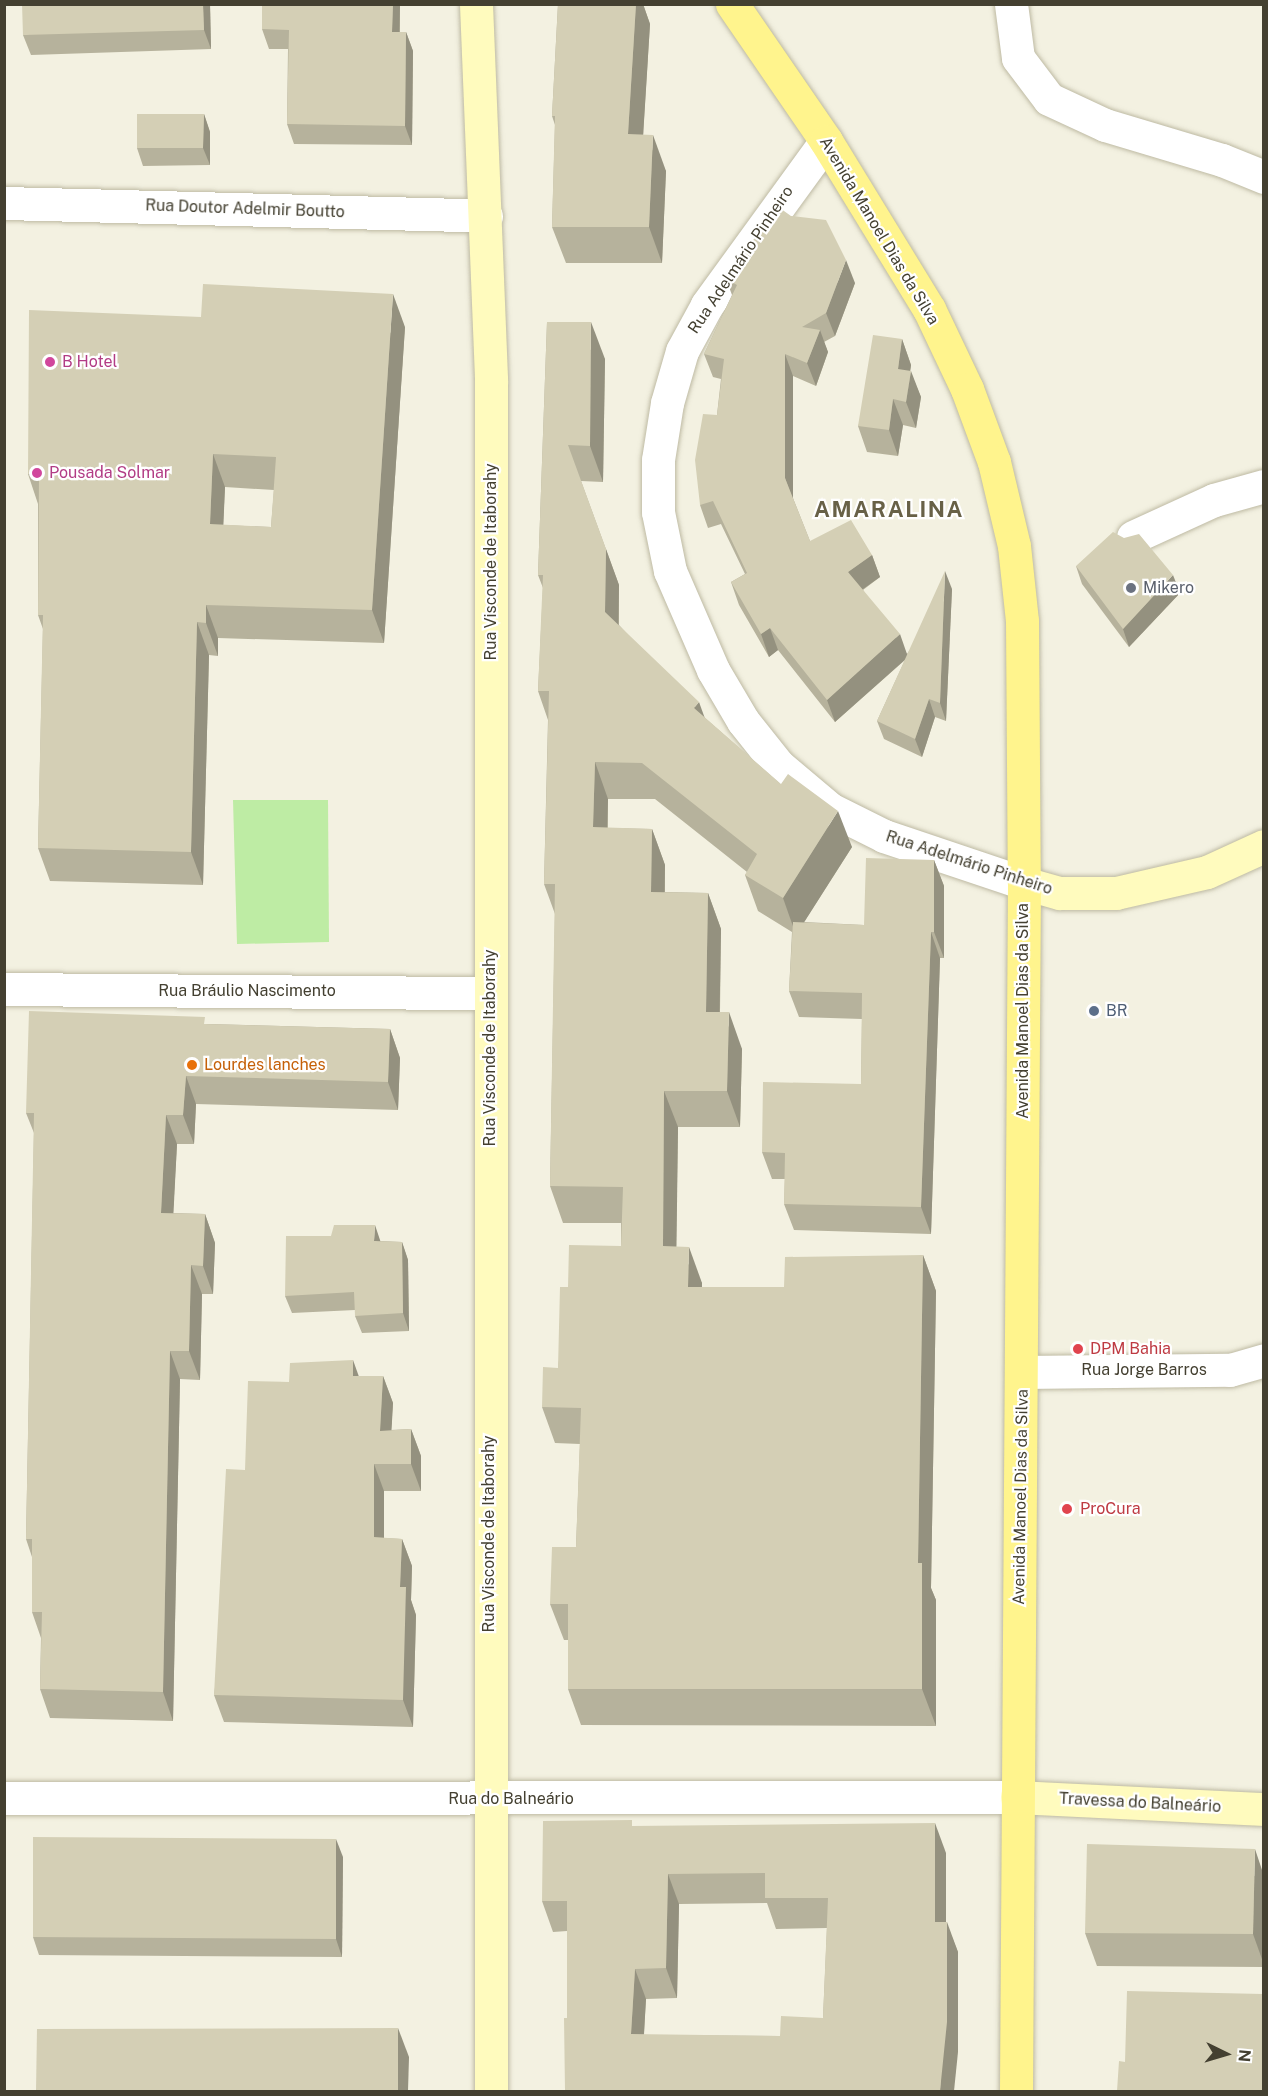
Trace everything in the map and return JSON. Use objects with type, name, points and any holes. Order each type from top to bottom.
[{"type":"main road","name":"Avenida Manoel Dias da Silva","points":[[732,4],[826,141],[929,309],[967,389],[994,462],[1014,546],[1022,621],[1023,883],[1022,1372],[1016,2091]]},
{"type":"street","name":"Rua Visconde de Itaborahy","points":[[476,4],[491,381],[489,993],[491,2091]]},
{"type":"street","points":[[1011,4],[1018,58],[1048,99],[1105,125],[1222,160],[1263,177]]},
{"type":"street","name":"Rua Adelmário Pinheiro","points":[[826,141],[713,296],[682,351],[667,403],[658,460],[658,512],[670,571],[713,670],[743,721],[778,765],[830,809],[884,836],[1023,883],[1060,893],[1116,893],[1207,872],[1263,846]]},
{"type":"street","name":"Rua Doutor Adelmir Boutto","points":[[4,203],[486,216]]},
{"type":"street","points":[[1133,537],[1214,500],[1263,486]]},
{"type":"street","name":"Rua Bráulio Nascimento","points":[[4,989],[489,993]]},
{"type":"street","name":"Rua Jorge Barros","points":[[1022,1372],[1230,1370],[1263,1360]]},
{"type":"street","name":"Rua do Balneário","points":[[4,1798],[1017,1797]]},
{"type":"street","name":"Travessa do Balneário","points":[[1017,1797],[1263,1809]]},
{"type":"green space","points":[[233,800],[328,800],[329,942],[237,944]]},
{"type":"building","points":[[22,4],[203,4],[204,30],[23,35]]},
{"type":"building","points":[[262,4],[393,4],[392,32],[406,32],[405,126],[287,124],[289,30],[262,29]]},
{"type":"building","points":[[558,4],[636,4],[628,134],[653,135],[649,227],[552,227],[555,116],[552,116]]},
{"type":"building","points":[[137,114],[204,114],[203,148],[137,148]]},
{"type":"building","points":[[777,206],[791,216],[826,220],[846,260],[826,313],[802,327],[820,330],[807,363],[785,354],[785,478],[810,541],[851,520],[872,555],[848,572],[900,634],[827,700],[770,628],[761,634],[731,582],[747,573],[713,501],[700,505],[695,460],[703,414],[717,415],[724,359],[704,354],[737,285],[726,279]]},
{"type":"building","points":[[203,284],[393,294],[372,610],[206,605],[206,623],[197,622],[191,852],[38,848],[43,615],[38,615],[39,475],[28,474],[29,310],[201,317]],"holes":[[[213,454],[276,457],[271,527],[210,524]]]},
{"type":"building","points":[[547,322],[591,322],[590,446],[568,445],[606,549],[605,612],[699,702],[694,708],[781,784],[788,774],[838,811],[783,898],[745,875],[757,854],[642,763],[595,762],[593,827],[652,829],[651,892],[708,893],[706,1012],[729,1012],[727,1091],[664,1091],[663,1246],[689,1247],[688,1287],[784,1287],[785,1257],[923,1255],[918,1563],[922,1563],[922,1689],[568,1689],[568,1604],[550,1604],[552,1547],[576,1547],[581,1408],[542,1407],[543,1367],[558,1368],[560,1287],[568,1287],[569,1245],[621,1246],[623,1187],[550,1186],[555,884],[544,884],[549,691],[538,691],[543,575],[538,575]]},
{"type":"building","points":[[873,335],[902,339],[898,369],[911,371],[906,402],[893,399],[889,430],[858,426]]},
{"type":"building","name":"Mikero","points":[[1113,532],[1124,538],[1139,534],[1173,575],[1123,629],[1076,566]]},
{"type":"building","points":[[945,571],[940,703],[929,699],[915,739],[877,721]]},
{"type":"building","points":[[866,858],[934,860],[934,932],[931,932],[921,1207],[784,1204],[785,1153],[762,1152],[763,1082],[861,1084],[862,993],[789,991],[793,922],[864,925]]},
{"type":"building","points":[[29,1011],[205,1017],[204,1024],[390,1029],[388,1082],[186,1076],[183,1115],[166,1115],[161,1213],[205,1214],[203,1266],[191,1265],[189,1351],[170,1351],[163,1692],[40,1689],[42,1612],[32,1612],[32,1539],[26,1539],[34,1113],[26,1113]]},
{"type":"building","points":[[334,1225],[375,1225],[374,1241],[402,1242],[403,1313],[355,1316],[354,1292],[285,1296],[286,1236],[331,1236]]},
{"type":"building","points":[[353,1360],[353,1376],[383,1376],[380,1431],[411,1429],[411,1464],[374,1464],[374,1537],[402,1539],[400,1587],[406,1587],[403,1700],[214,1695],[226,1469],[245,1470],[248,1381],[289,1382],[290,1363]]},
{"type":"building","points":[[632,1820],[632,1826],[935,1823],[935,1922],[947,1922],[947,2022],[940,2091],[565,2091],[567,1901],[542,1901],[543,1821]],"holes":[[[765,1873],[765,1898],[828,1898],[823,2018],[781,2016],[780,2036],[631,2034],[635,1969],[666,1968],[668,1874]]]},
{"type":"building","points":[[33,1837],[336,1839],[336,1939],[33,1937]]},
{"type":"building","points":[[1087,1844],[1255,1849],[1253,1934],[1085,1933]]},
{"type":"building","points":[[1127,1991],[1263,1994],[1263,2091],[1117,2091],[1119,2061],[1125,2062]]},
{"type":"building","points":[[398,2028],[398,2091],[36,2091],[37,2029]]},
{"type":"place","name":"B Hotel","points":[[50,362]]},
{"type":"place","name":"Pousada Solmar","points":[[37,473]]},
{"type":"place","name":"Mikero","points":[[1131,588]]},
{"type":"place","name":"BR","points":[[1094,1011]]},
{"type":"place","name":"Lourdes lanches","points":[[192,1065]]},
{"type":"place","name":"DPM Bahia","points":[[1078,1349]]},
{"type":"place","name":"ProCura","points":[[1067,1509]]},
{"type":"district","name":"AMARALINA","points":[[889,510]]}]
